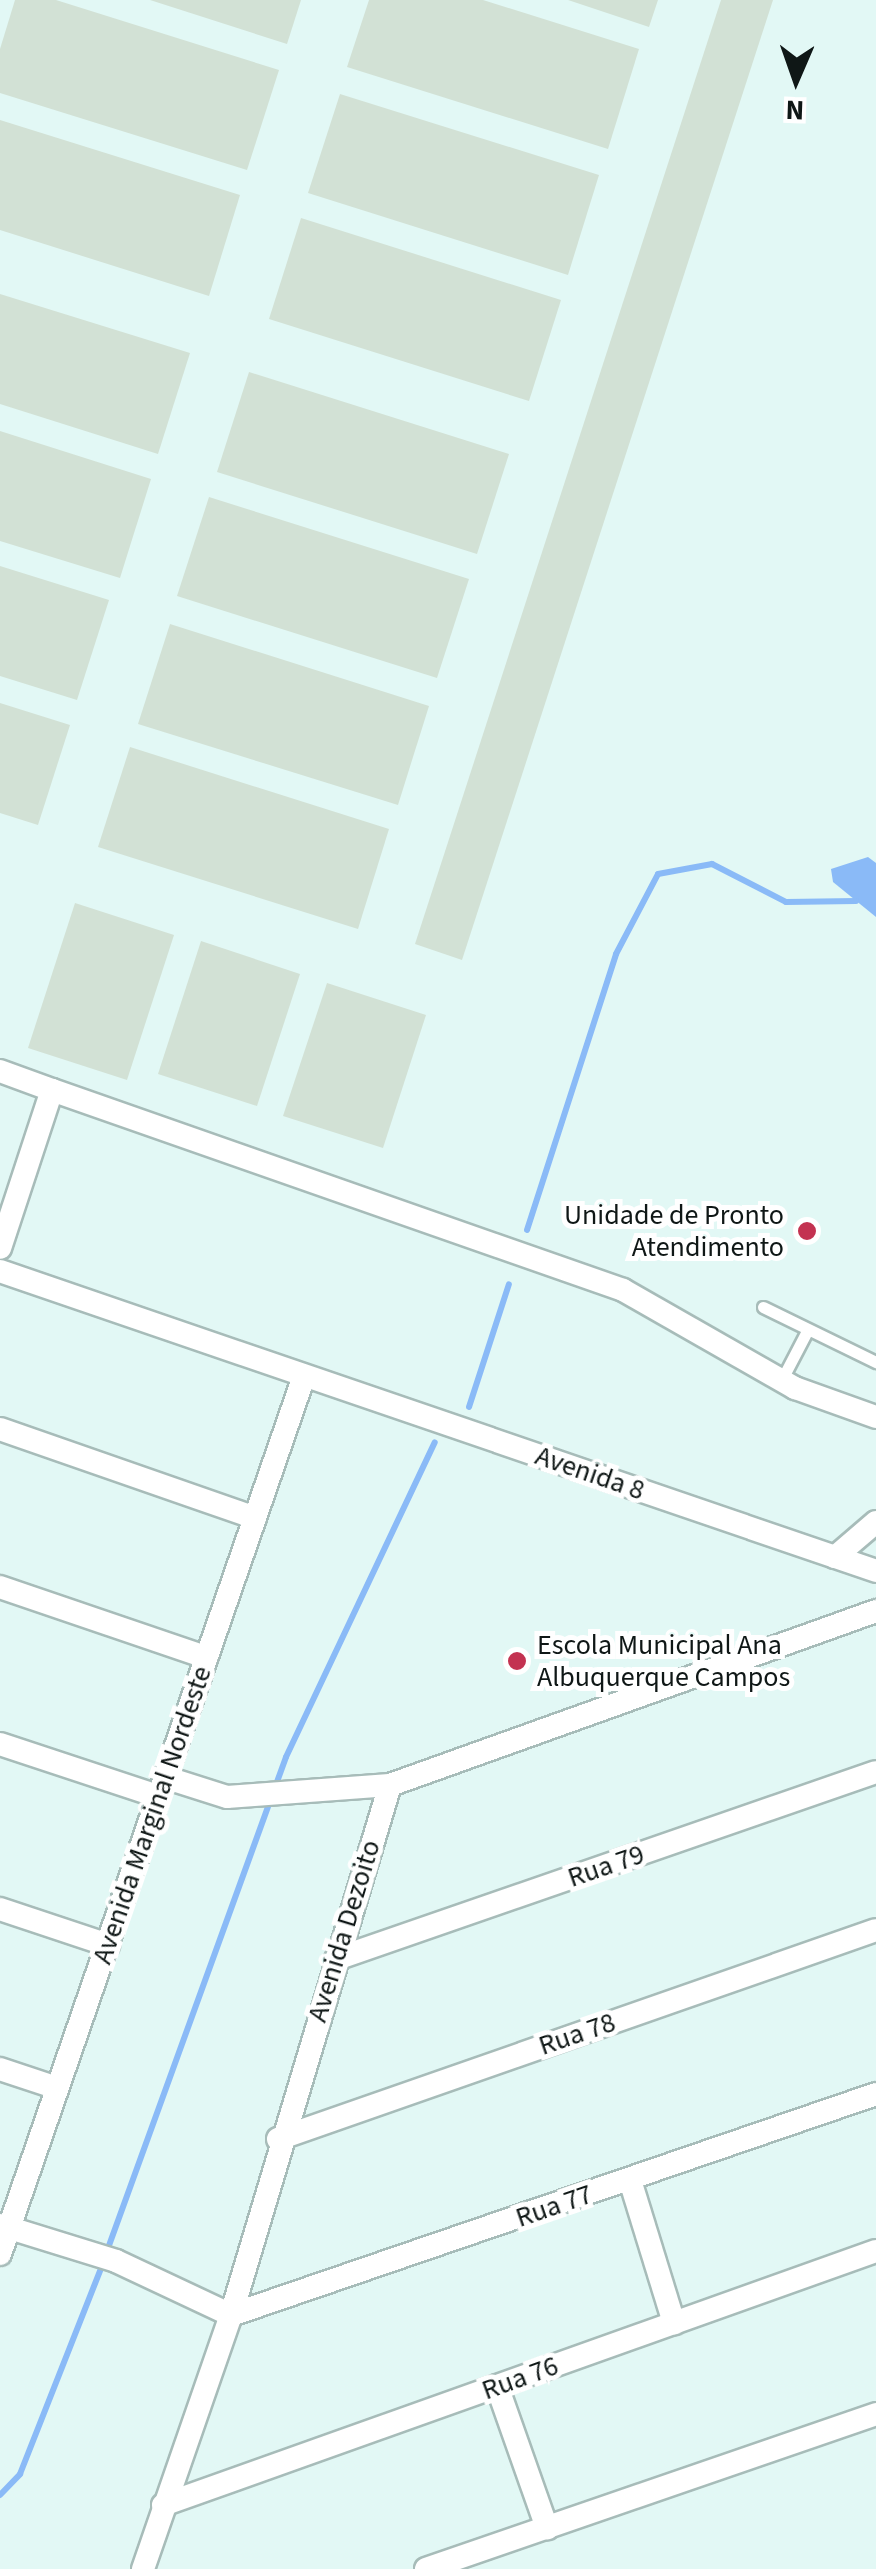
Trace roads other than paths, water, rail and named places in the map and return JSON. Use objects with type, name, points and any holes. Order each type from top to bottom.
[{"type":"street","points":[[0,1071],[623,1290],[781,1380],[876,1417]]},
{"type":"street","points":[[0,1248],[52,1090]]},
{"type":"street","name":"Avenida 8","points":[[0,1271],[876,1572]]},
{"type":"street","name":"Avenida Marginal Nordeste","points":[[0,2254],[4,2226],[108,1945],[304,1376]]},
{"type":"street","points":[[0,1429],[255,1518]]},
{"type":"street","points":[[835,1557],[876,1522]]},
{"type":"street","points":[[0,1587],[206,1657]]},
{"type":"street","points":[[0,1744],[161,1786],[228,1796],[390,1785],[876,1611]]},
{"type":"street","name":"Rua 79","points":[[336,1959],[876,1772]]},
{"type":"street","name":"Avenida Dezoito","points":[[143,2569],[232,2315],[278,2139],[390,1785]]},
{"type":"street","points":[[0,1909],[108,1945]]},
{"type":"street","name":"Rua 78","points":[[278,2139],[876,1930]]},
{"type":"street","points":[[0,2068],[57,2088]]},
{"type":"street","name":"Rua 77","points":[[232,2315],[876,2094]]},
{"type":"street","points":[[630,2180],[674,2323]]},
{"type":"street","points":[[4,2226],[116,2261],[232,2315]]},
{"type":"street","name":"Rua 76","points":[[163,2504],[876,2250]]},
{"type":"street","points":[[496,2386],[547,2528]]},
{"type":"street","points":[[426,2569],[876,2414]]},
{"type":"lane","points":[[763,1306],[806,1333],[876,1362]]},
{"type":"lane","points":[[781,1380],[806,1333]]},
{"type":"water","points":[[868,857],[876,863],[876,917],[833,882],[831,869]]},
{"type":"waterway","points":[[527,1230],[616,954],[658,874],[712,864],[786,902],[856,901]]},
{"type":"waterway","points":[[469,1407],[509,1284]]},
{"type":"waterway","points":[[107,2251],[286,1757],[435,1442]]},
{"type":"waterway","points":[[0,2495],[20,2474],[103,2263]]},
{"type":"place","name":"Unidade de Pronto Atendimento","points":[[807,1231]]},
{"type":"place","name":"Escola Municipal Ana Albuquerque Campos","points":[[517,1661]]}]
